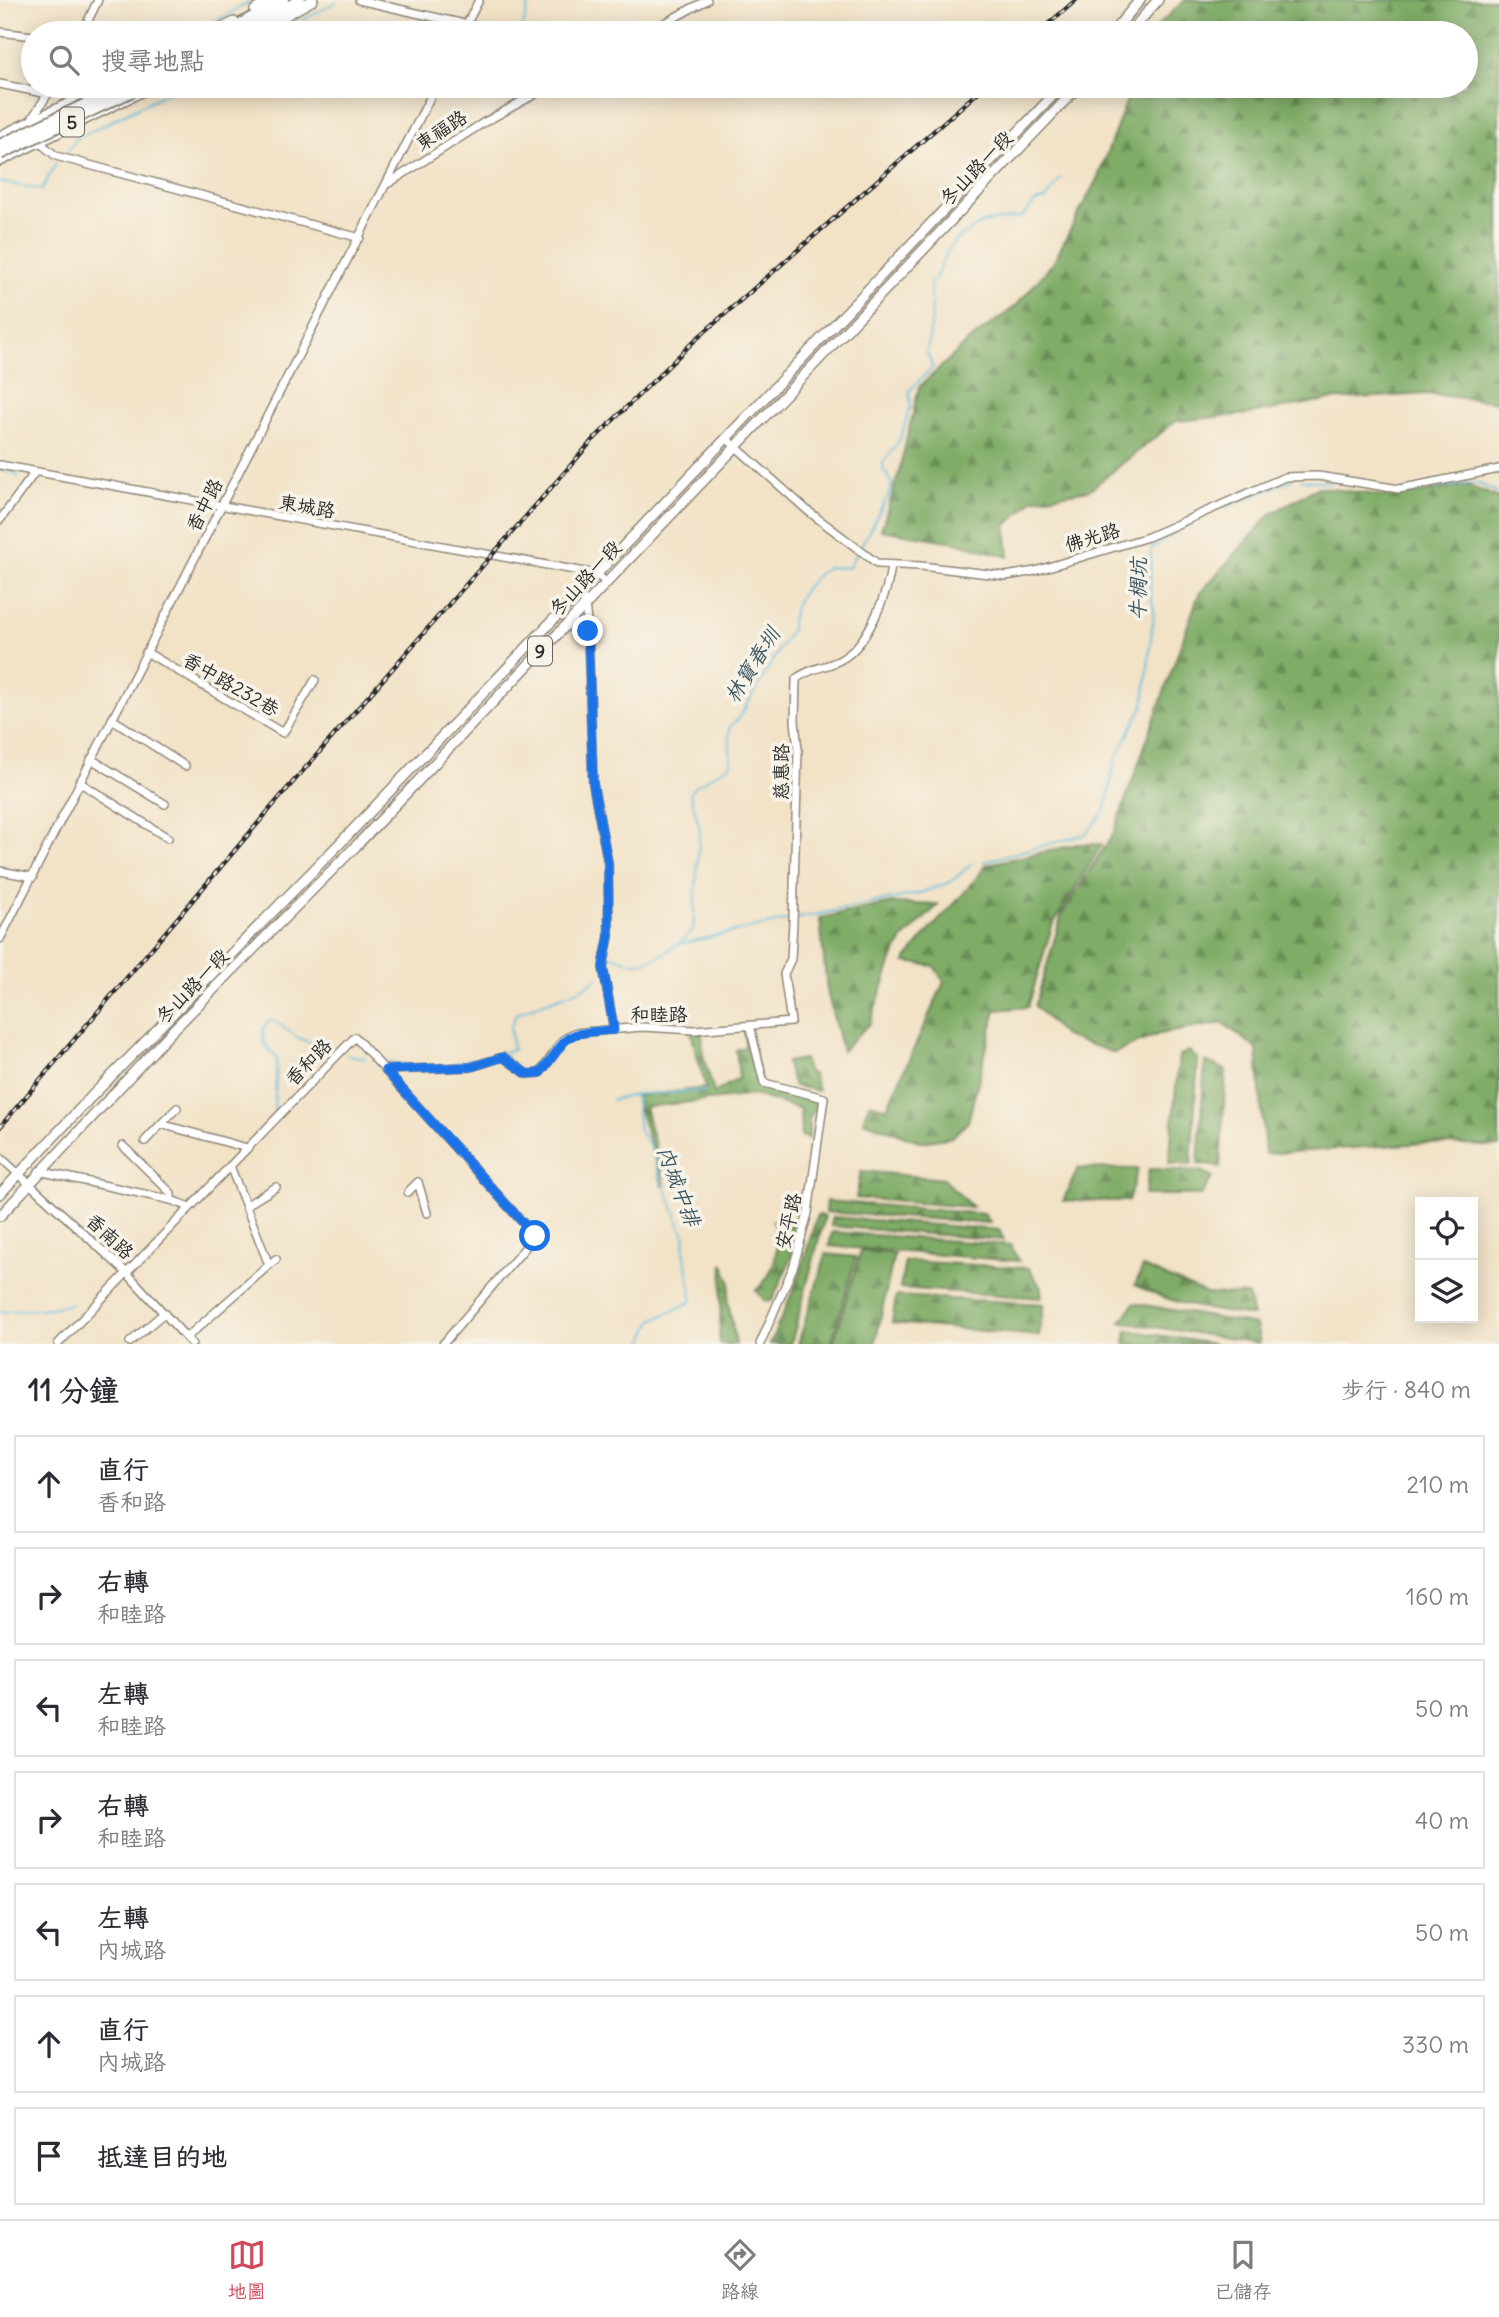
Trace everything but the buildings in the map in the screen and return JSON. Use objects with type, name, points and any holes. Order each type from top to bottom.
[{"type":"highway","points":[[246,21],[283,0]]},
{"type":"highway","points":[[263,21],[300,0]]},
{"type":"highway","name":"5","points":[[0,145],[99,98]]},
{"type":"highway","name":"5","points":[[0,153],[117,98]]},
{"type":"main road","points":[[234,21],[272,0]]},
{"type":"main road","points":[[275,21],[313,0]]},
{"type":"main road","points":[[1122,21],[1140,0]]},
{"type":"main road","points":[[1140,21],[1158,0]]},
{"type":"main road","points":[[0,136],[80,98]]},
{"type":"main road","points":[[100,113],[105,98]]},
{"type":"main road","points":[[0,161],[129,98]]},
{"type":"main road","name":"冬山路一段","points":[[0,1194],[348,835],[1050,98]]},
{"type":"main road","name":"冬山路一段","points":[[0,1216],[39,1171],[259,942],[357,845],[1068,98]]},
{"type":"main road","points":[[1047,101],[1056,110]]},
{"type":"main road","points":[[348,835],[357,845]]},
{"type":"main road","points":[[251,933],[259,942]]},
{"type":"street","points":[[359,0],[432,21]]},
{"type":"street","points":[[468,21],[479,0]]},
{"type":"street","points":[[668,21],[707,0]]},
{"type":"street","points":[[87,21],[95,1]]},
{"type":"street","points":[[0,32],[21,35]]},
{"type":"street","points":[[0,84],[21,88]]},
{"type":"street","points":[[0,153],[29,123],[45,98]]},
{"type":"street","name":"香中路","points":[[0,939],[430,98]]},
{"type":"street","name":"東福路","points":[[388,183],[482,122],[527,98]]},
{"type":"street","points":[[39,142],[56,156],[360,238]]},
{"type":"street","name":"佛光路","points":[[726,438],[733,447],[857,552],[878,564],[1006,576],[1148,537],[1284,477],[1318,475],[1399,489],[1499,469]]},
{"type":"street","name":"東城路","points":[[0,465],[221,508],[596,574],[606,582]]},
{"type":"street","points":[[0,520],[35,472]]},
{"type":"street","name":"慈惠路","points":[[791,1022],[784,974],[791,959],[793,919],[798,750],[795,721],[796,679],[808,669],[846,657],[864,634],[888,590],[891,566]]},
{"type":"street","points":[[578,592],[585,603],[593,784],[608,863],[609,936],[603,967],[614,1030]]},
{"type":"street","name":"香中路232巷","points":[[146,652],[283,733],[315,680]]},
{"type":"street","points":[[112,719],[185,766]]},
{"type":"street","points":[[91,759],[165,804]]},
{"type":"street","points":[[79,782],[169,838]]},
{"type":"street","points":[[0,871],[33,877]]},
{"type":"street","name":"和睦路","points":[[385,1070],[460,1069],[503,1057],[527,1074],[540,1073],[563,1040],[574,1033],[750,1027],[791,1022]]},
{"type":"street","name":"安平路","points":[[750,1027],[764,1083],[824,1098],[808,1213],[794,1265],[760,1344]]},
{"type":"street","name":"香和路","points":[[58,1344],[355,1037],[535,1236],[443,1344]]},
{"type":"street","points":[[145,1141],[177,1108]]},
{"type":"street","points":[[161,1124],[247,1148]]},
{"type":"street","points":[[124,1146],[172,1193],[170,1200]]},
{"type":"street","name":"香南路","points":[[0,1157],[127,1273],[192,1344]]},
{"type":"street","points":[[230,1166],[269,1265]]},
{"type":"street","points":[[39,1171],[170,1200],[190,1208]]},
{"type":"street","points":[[408,1192],[418,1182],[427,1213]]},
{"type":"street","points":[[247,1205],[276,1187]]},
{"type":"street","points":[[187,1337],[276,1259]]},
{"type":"street","points":[[130,1342],[164,1313]]},
{"type":"green space","points":[[1185,0],[1499,0],[1499,402],[1427,394],[1327,400],[1249,414],[1176,421],[1089,490],[1033,499],[1006,526],[1009,557],[955,542],[881,530],[899,472],[919,387],[970,340],[1016,306],[1053,263],[1098,177],[1128,98],[1478,98],[1478,21],[1163,21]]},
{"type":"green space","points":[[1467,485],[1499,498],[1499,1147],[1426,1143],[1265,1154],[1257,1049],[1223,1023],[1159,1034],[1114,1053],[1064,1036],[1035,1006],[1062,914],[1114,832],[1199,594],[1271,514],[1318,487],[1393,497]]},
{"type":"green space","points":[[1078,844],[1102,844],[1052,926],[1028,1007],[996,1010],[968,1122],[952,1137],[922,1142],[863,1121],[869,1103],[887,1108],[944,982],[934,966],[905,962],[914,949],[986,865]]},
{"type":"green space","points":[[892,903],[938,905],[903,939],[893,958],[870,1023],[842,1051],[827,991],[820,918]]},
{"type":"green space","points":[[745,1031],[749,1031],[762,1087],[817,1101],[818,1105],[809,1118],[809,1139],[801,1136],[800,1109],[754,1095],[645,1107],[665,1185],[663,1186],[635,1096],[706,1088],[691,1033],[702,1033],[703,1055],[714,1093],[739,1078],[736,1050],[745,1047]]},
{"type":"green space","points":[[1189,1051],[1198,1060],[1191,1165],[1169,1163],[1179,1056]]},
{"type":"green space","points":[[804,1059],[807,1072],[813,1074],[818,1091],[794,1086],[786,1062]]},
{"type":"green space","points":[[1205,1061],[1226,1070],[1220,1167],[1198,1164]]},
{"type":"green space","points":[[1078,1168],[1138,1169],[1128,1201],[1063,1201]]},
{"type":"green space","points":[[1149,1169],[1201,1171],[1213,1177],[1201,1195],[1145,1195]]},
{"type":"green space","points":[[861,1171],[944,1179],[972,1207],[856,1198]]},
{"type":"green space","points":[[826,1201],[984,1214],[991,1223],[825,1212]]},
{"type":"green space","points":[[817,1215],[825,1216],[791,1344],[770,1344],[800,1274]]},
{"type":"green space","points":[[832,1217],[999,1230],[1004,1240],[831,1226]]},
{"type":"green space","points":[[773,1221],[799,1227],[791,1258],[772,1301],[764,1300],[756,1290],[768,1276],[775,1258],[777,1239]]},
{"type":"green space","points":[[832,1232],[1010,1245],[1019,1261],[829,1246]]},
{"type":"green space","points":[[861,1250],[894,1254],[875,1344],[833,1344]]},
{"type":"green space","points":[[826,1254],[856,1257],[831,1344],[798,1344]]},
{"type":"green space","points":[[905,1261],[1029,1268],[1041,1288],[1042,1298],[900,1288]]},
{"type":"green space","points":[[723,1263],[730,1282],[728,1301],[736,1344],[719,1344]]},
{"type":"green space","points":[[1143,1267],[1207,1294],[1248,1295],[1253,1316],[1192,1306],[1149,1292],[1135,1285]]},
{"type":"green space","points":[[896,1296],[1044,1304],[1039,1336],[892,1323]]},
{"type":"green space","points":[[1134,1303],[1256,1325],[1260,1343],[1121,1322]]},
{"type":"green space","points":[[1127,1330],[1215,1344],[1125,1344]]},
{"type":"waterway","points":[[215,21],[254,0]]},
{"type":"waterway","points":[[524,21],[530,0]]},
{"type":"waterway","points":[[302,21],[336,2]]},
{"type":"waterway","points":[[51,105],[66,98]]},
{"type":"waterway","points":[[68,150],[76,139],[156,98]]},
{"type":"waterway","points":[[0,182],[42,190],[56,163]]},
{"type":"waterway","name":"林寶春圳","points":[[861,546],[890,492],[892,483],[883,469],[883,463],[900,440],[911,404],[909,391],[933,367],[927,353],[932,319],[930,281],[935,280],[945,255],[955,241],[982,223],[1022,217],[1035,202],[1046,199],[1061,178]]},
{"type":"waterway","points":[[0,470],[16,473],[18,477]]},
{"type":"waterway","name":"牛椆坑","points":[[1226,507],[1292,480]]},
{"type":"waterway","name":"牛椆坑","points":[[1301,480],[1331,482]]},
{"type":"waterway","name":"牛椆坑","points":[[1404,491],[1477,483],[1499,493]]},
{"type":"waterway","name":"牛椆坑","points":[[1377,489],[1390,494],[1399,492]]},
{"type":"waterway","name":"牛椆坑","points":[[983,862],[1086,834],[1106,809],[1115,760],[1144,704],[1154,610],[1150,591],[1151,549],[1193,521]]},
{"type":"waterway","name":"林寶春圳","points":[[608,963],[611,956],[636,963],[646,962],[676,946],[693,930],[700,828],[690,794],[693,788],[731,764],[729,728],[740,717],[791,629],[794,610],[802,594],[813,579],[828,567],[848,568],[858,551]]},
{"type":"waterway","name":"牛椆坑","points":[[795,919],[917,894],[951,882],[971,864]]},
{"type":"waterway","name":"牛椆坑","points":[[675,945],[789,920]]},
{"type":"waterway","name":"林寶春圳","points":[[452,1064],[513,1050],[510,1029],[516,1014],[571,993],[600,976]]},
{"type":"waterway","name":"林寶春圳","points":[[274,1112],[277,1059],[264,1043],[263,1029],[269,1021],[275,1021],[298,1038],[331,1051]]},
{"type":"waterway","name":"林寶春圳","points":[[347,1055],[365,1058]]},
{"type":"waterway","name":"林寶春圳","points":[[389,1062],[412,1066]]},
{"type":"waterway","points":[[612,1100],[639,1094],[705,1091]]},
{"type":"waterway","name":"內城中排","points":[[636,1097],[639,1131],[649,1145],[685,1238],[691,1286],[691,1302],[653,1320],[642,1344]]},
{"type":"waterway","name":"林寶春圳","points":[[0,1312],[71,1304]]},
{"type":"railway","points":[[1052,21],[1076,0]]},
{"type":"railway","points":[[0,1127],[287,789],[592,441],[693,342],[971,98]]},
{"type":"route","points":[[535,1236],[385,1070],[440,1071],[471,1067],[503,1057],[527,1074],[540,1073],[563,1040],[574,1033],[614,1030],[603,967],[609,936],[608,863],[605,834],[593,784],[588,631]]}]
